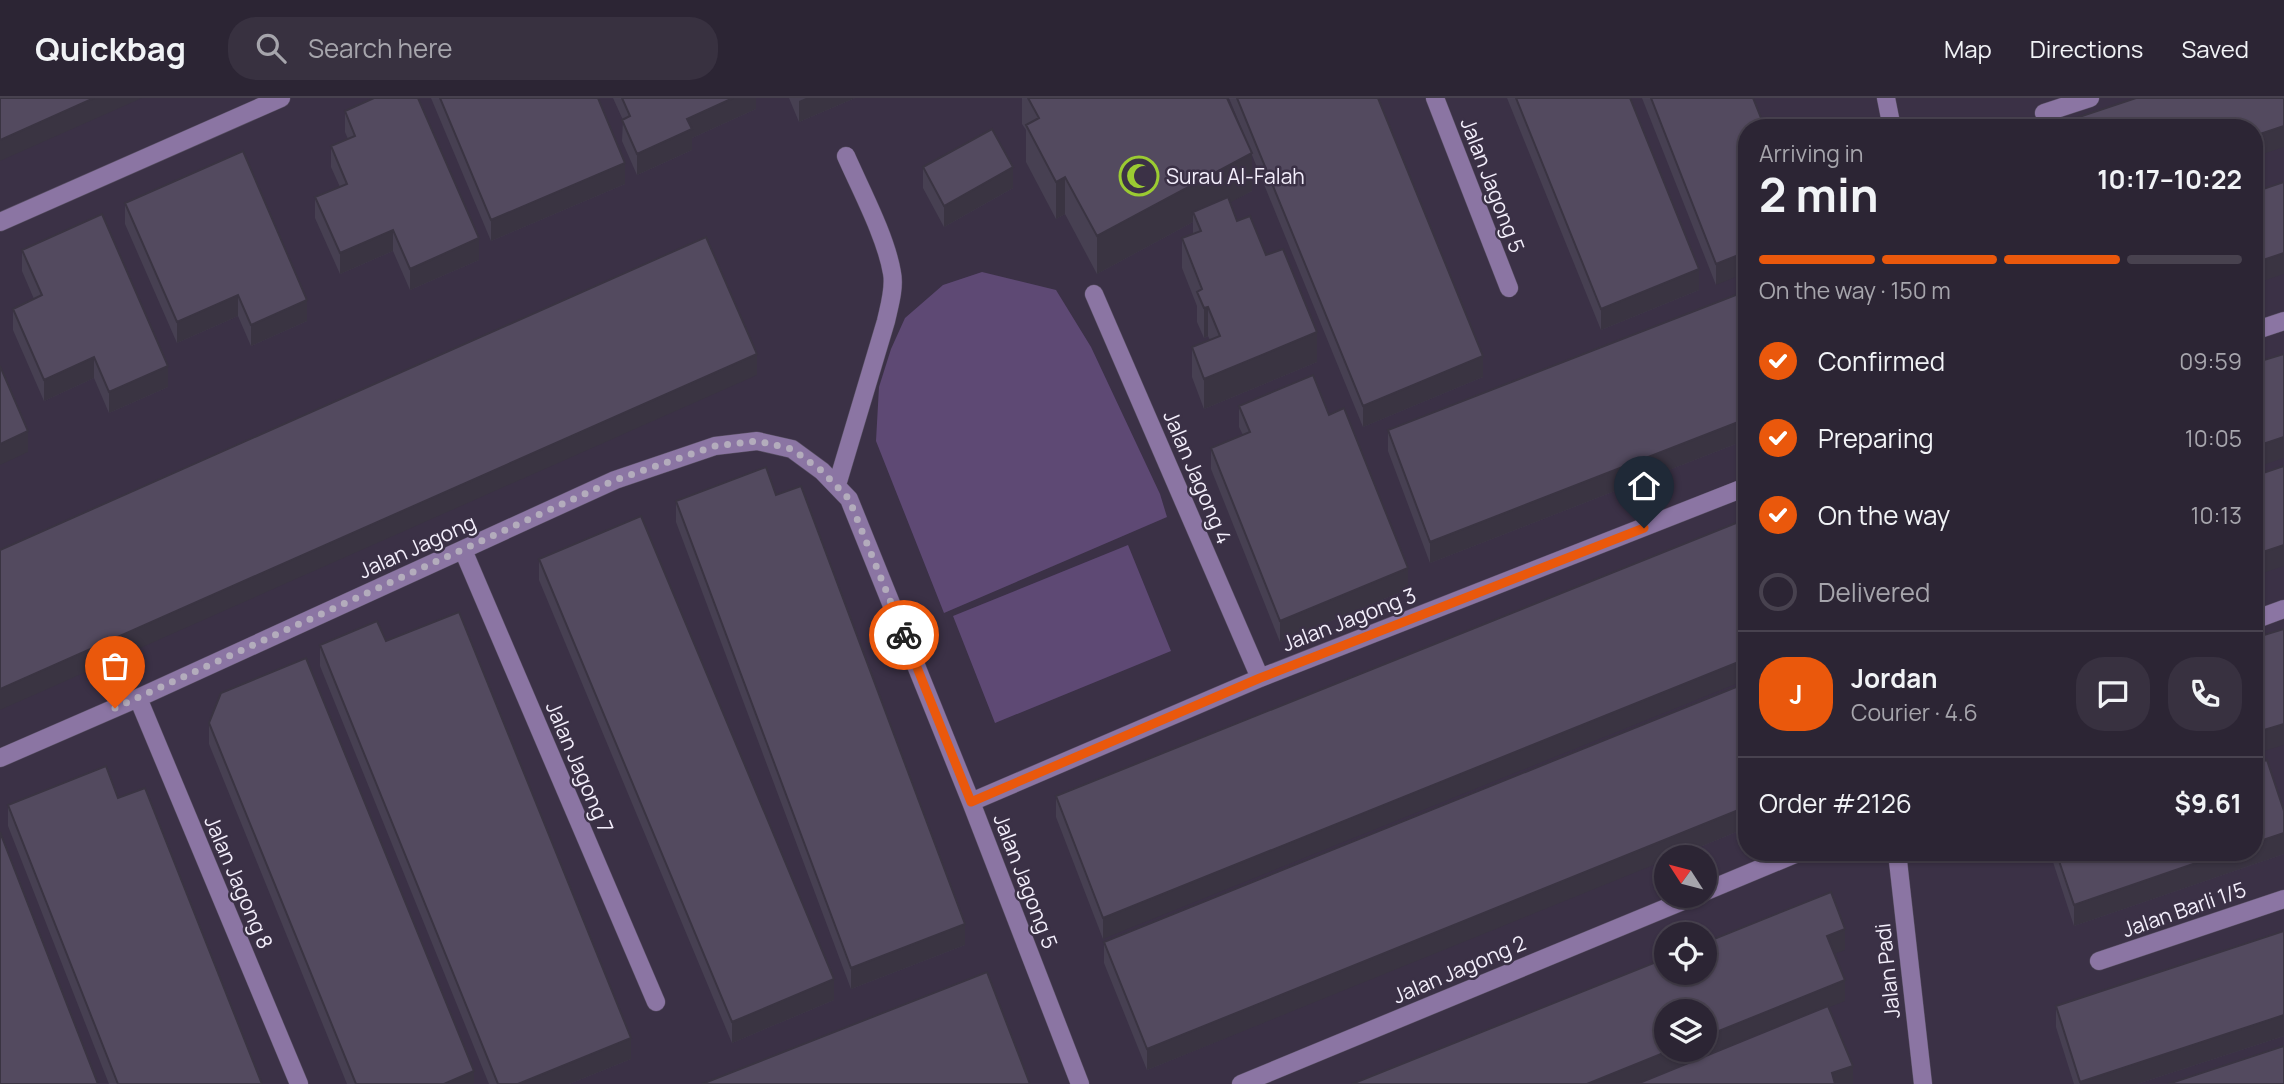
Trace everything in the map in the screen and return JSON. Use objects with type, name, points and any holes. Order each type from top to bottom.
[{"type":"street","points":[[0,222],[281,98]]},
{"type":"street","name":"Jalan Jagong 5","points":[[1435,98],[1509,288]]},
{"type":"street","points":[[1886,98],[1890,119]]},
{"type":"street","points":[[2045,113],[2090,98]]},
{"type":"street","points":[[837,485],[886,321],[893,274],[876,225],[846,156]]},
{"type":"street","name":"Jalan Jagong 4","points":[[1094,294],[1260,678]]},
{"type":"street","points":[[2263,328],[2284,321]]},
{"type":"street","name":"Jalan Jagong","points":[[0,758],[138,698],[615,480],[715,446],[757,441],[792,449],[822,471],[849,499]]},
{"type":"street","name":"Jalan Jagong 3","points":[[971,802],[1260,678],[1738,491]]},
{"type":"street","name":"Jalan Jagong 5","points":[[849,499],[971,802],[1080,1084]]},
{"type":"street","name":"Jalan Jagong 7","points":[[463,550],[656,1002]]},
{"type":"street","points":[[2263,617],[2284,609]]},
{"type":"street","name":"Jalan Jagong 8","points":[[138,698],[299,1084]]},
{"type":"street","points":[[1717,887],[1778,861]]},
{"type":"street","name":"Jalan Padi","points":[[1898,861],[1923,1084]]},
{"type":"street","name":"Jalan Barli 1/5","points":[[2099,961],[2284,899]]},
{"type":"street","name":"Jalan Jagong 2","points":[[1241,1084],[1666,908]]},
{"type":"shaded area","points":[[982,272],[1056,290],[1091,347],[1160,494],[1167,517],[944,613],[876,441],[879,387],[891,349],[905,318],[943,285]]},
{"type":"shaded area","points":[[1128,545],[1171,651],[995,723],[953,616]]},
{"type":"building","points":[[0,98],[94,98],[0,140]]},
{"type":"building","points":[[374,98],[418,98],[479,238],[410,269],[393,230],[340,253],[315,197],[347,184],[331,146],[355,136],[345,111]]},
{"type":"building","points":[[440,98],[598,98],[625,163],[491,220]]},
{"type":"building","points":[[622,98],[733,98],[687,119],[692,129],[637,154],[622,120],[630,116]]},
{"type":"building","name":"Surau Al-Falah","points":[[1028,98],[1227,98],[1252,153],[1097,236],[1065,177],[1056,182],[1026,125],[1039,118]]},
{"type":"building","points":[[1237,98],[1378,98],[1483,356],[1363,406]]},
{"type":"building","points":[[1516,98],[1630,98],[1699,269],[1601,309]]},
{"type":"building","points":[[1651,98],[1753,98],[1761,119],[1738,119],[1738,255],[1716,264]]},
{"type":"building","points":[[2136,98],[2284,98],[2284,126],[2263,133],[2263,119],[2073,119]]},
{"type":"building","points":[[992,129],[1013,167],[944,206],[923,167]]},
{"type":"building","points":[[243,151],[307,300],[251,325],[238,295],[177,322],[125,203]]},
{"type":"building","points":[[2284,182],[2284,253],[2263,260],[2263,189]]},
{"type":"building","points":[[1228,197],[1237,221],[1250,216],[1266,255],[1283,249],[1317,332],[1204,379],[1192,347],[1220,336],[1208,307],[1204,308],[1197,292],[1202,289],[1182,238],[1201,231],[1193,212]]},
{"type":"building","points":[[102,214],[168,366],[109,392],[94,357],[44,380],[13,309],[42,295],[22,250]]},
{"type":"building","points":[[706,237],[757,354],[0,689],[0,550]]},
{"type":"building","points":[[1738,294],[1738,422],[1430,542],[1388,430]]},
{"type":"building","points":[[2284,354],[2284,437],[2263,444],[2263,360]]},
{"type":"building","points":[[0,366],[28,431],[0,444]]},
{"type":"building","points":[[1313,375],[1329,415],[1344,408],[1408,568],[1280,621],[1211,448],[1250,432],[1239,406]]},
{"type":"building","points":[[2284,466],[2284,545],[2263,552],[2263,473]]},
{"type":"building","points":[[766,467],[776,495],[801,486],[965,924],[851,968],[676,501]]},
{"type":"building","points":[[641,516],[834,979],[732,1022],[539,559]]},
{"type":"building","points":[[1738,522],[1738,662],[1103,918],[1056,796]]},
{"type":"building","points":[[459,612],[631,1038],[518,1084],[498,1084],[320,645],[377,621],[386,641]]},
{"type":"building","points":[[2284,629],[2284,724],[2263,730],[2263,635]]},
{"type":"building","points":[[306,658],[474,1071],[444,1084],[356,1084],[209,723],[221,693]]},
{"type":"building","points":[[1738,686],[1738,810],[1147,1049],[1104,942]]},
{"type":"building","points":[[2267,760],[2284,811],[2284,833],[2263,840],[2263,761]]},
{"type":"building","points":[[106,766],[118,798],[145,788],[262,1084],[118,1084],[8,805]]},
{"type":"building","points":[[0,832],[98,1084],[0,1084]]},
{"type":"building","points":[[2059,861],[2202,861],[2074,905]]},
{"type":"building","points":[[1831,892],[1845,929],[1827,936],[1845,980],[1717,1032],[1717,999],[1654,999],[1654,1057],[1587,1084],[1352,1084],[1654,963],[1654,985],[1717,985],[1717,938]]},
{"type":"building","points":[[2284,931],[2284,1015],[2080,1082],[2056,1006]]},
{"type":"building","points":[[987,972],[1030,1084],[702,1084]]},
{"type":"building","points":[[1828,1006],[1853,1066],[1832,1073],[1835,1084],[1637,1084],[1691,1062],[1717,1062],[1717,1051]]},
{"type":"building","points":[[2284,1046],[2284,1084],[2168,1084]]},
{"type":"way so far","points":[[115,708],[615,480],[715,446],[757,441],[792,449],[822,471],[849,499],[904,635]]},
{"type":"place","name":"Surau Al-Falah","points":[[1139,176]]},
{"type":"route","points":[[904,635],[971,802],[1260,678],[1644,528]]}]
